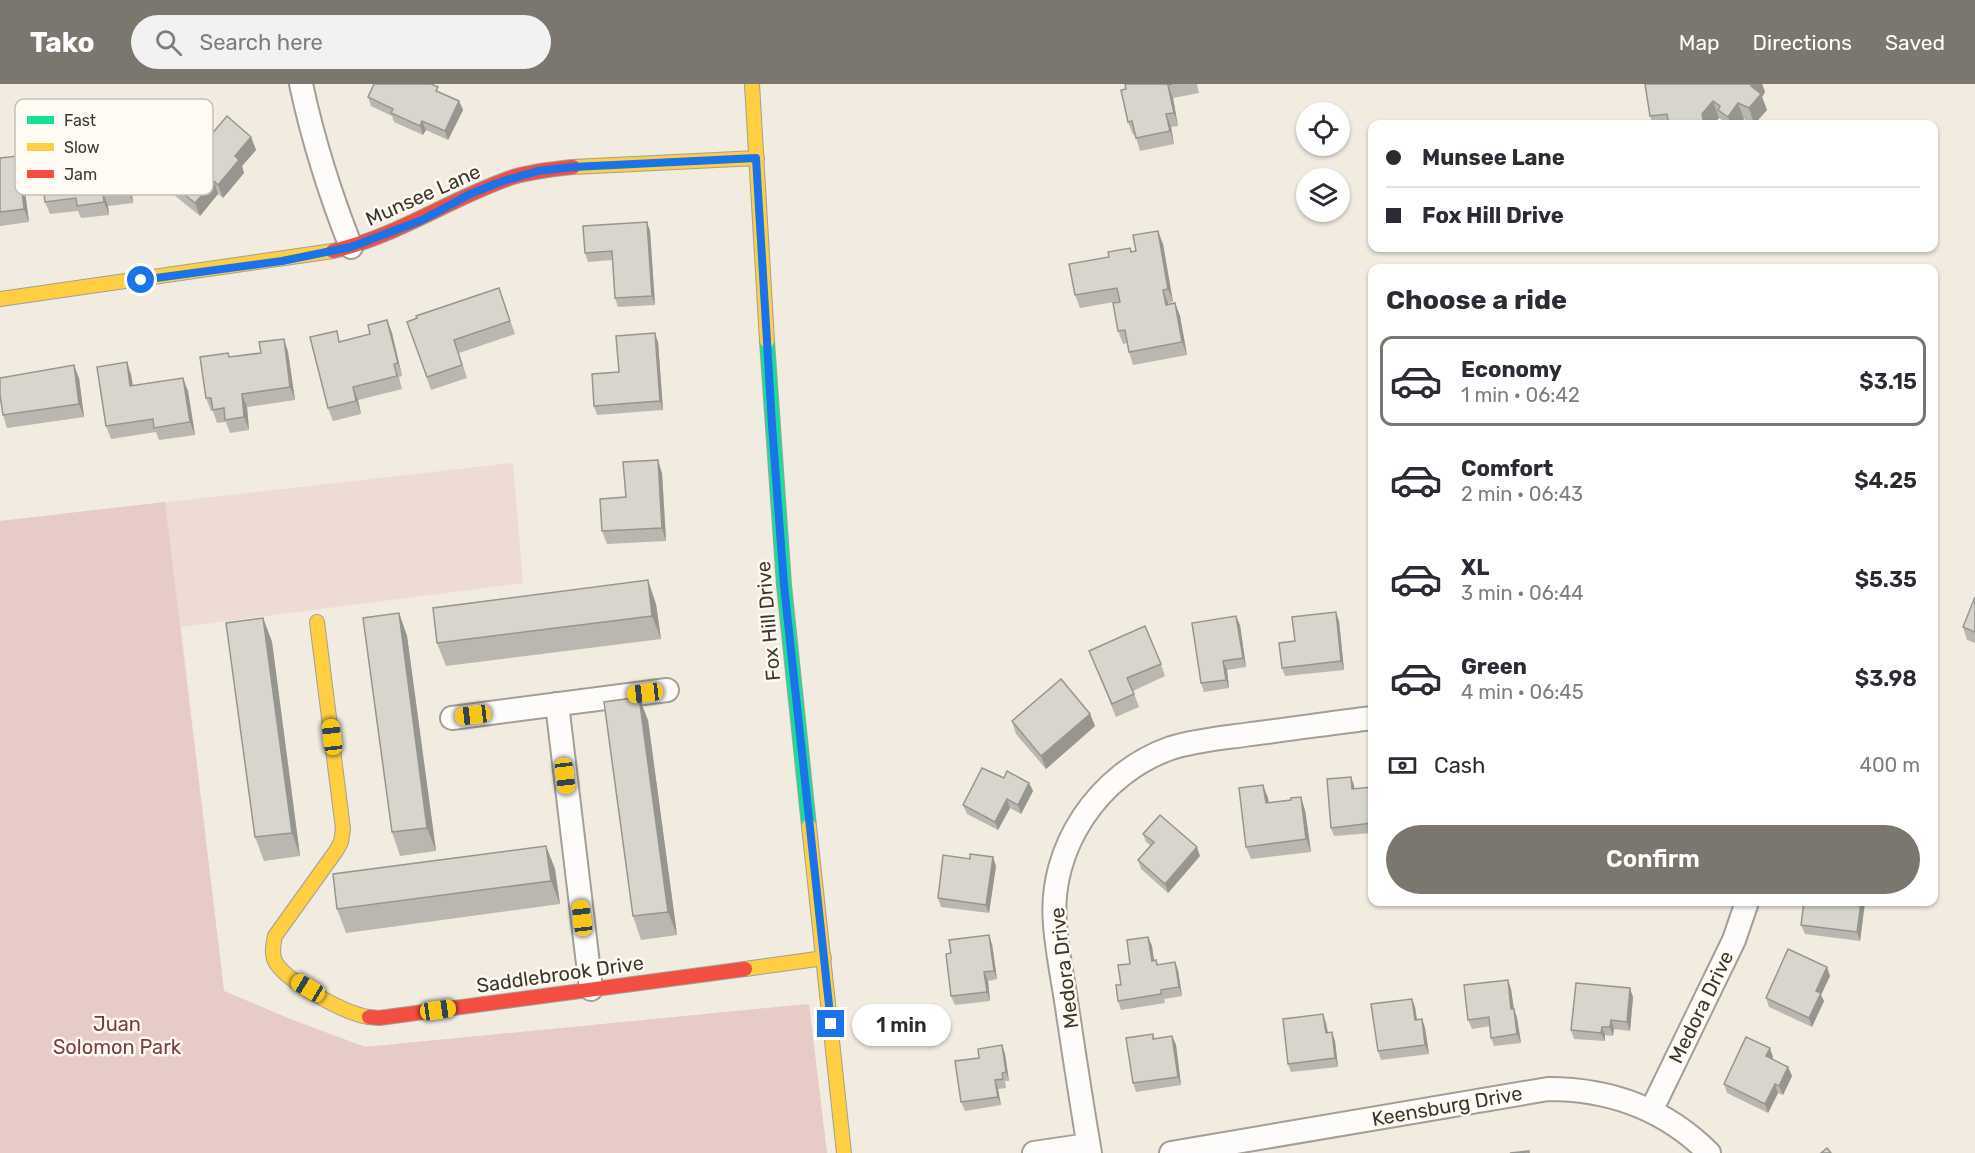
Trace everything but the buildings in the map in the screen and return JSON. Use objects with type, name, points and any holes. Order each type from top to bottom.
[{"type":"street","points":[[301,84],[335,208],[351,247]]},
{"type":"street","name":"Fox Hill Drive","points":[[752,84],[784,585],[844,1153]]},
{"type":"street","name":"Munsee Lane","points":[[0,299],[282,261],[351,247],[422,220],[470,194],[538,171],[573,167],[756,158]]},
{"type":"street","name":"Saddlebrook Drive","points":[[317,622],[343,829],[341,842],[336,852],[275,936],[274,959],[286,976],[344,1010],[370,1018],[824,958]]},
{"type":"street","points":[[452,718],[667,690]]},
{"type":"street","points":[[556,704],[591,989]]},
{"type":"street","name":"Medora Drive","points":[[1089,1149],[1054,922],[1058,874],[1068,844],[1082,817],[1119,776],[1133,766],[1171,748],[1201,741],[1368,719]]},
{"type":"street","name":"Medora Drive","points":[[1651,1111],[1734,940],[1746,906]]},
{"type":"street","name":"Keensburg Drive","points":[[1171,1153],[1548,1089],[1599,1092],[1639,1105],[1692,1137],[1709,1153]]},
{"type":"street","points":[[1034,1153],[1089,1149]]},
{"type":"green space","name":"Juan Solomon Park","points":[[513,463],[523,583],[181,627],[224,991],[365,1047],[809,1004],[0,1153],[0,521]]},
{"type":"green space","name":"Juan Solomon Park","points":[[165,502],[224,991],[365,1047],[809,1004],[827,1153],[0,1153],[0,521]]},
{"type":"traffic: fast","points":[[767,341],[784,585],[809,826]]},
{"type":"traffic: slow","points":[[752,84],[767,341]]},
{"type":"traffic: slow","points":[[573,167],[757,158]]},
{"type":"traffic: slow","points":[[0,299],[333,251]]},
{"type":"traffic: slow","points":[[317,622],[343,829],[341,842],[336,851],[275,936],[273,953],[274,960],[283,971],[305,988],[333,1004],[369,1017]]},
{"type":"traffic: slow","points":[[809,826],[844,1153]]},
{"type":"traffic: slow","points":[[745,969],[824,958]]},
{"type":"traffic: jam","points":[[333,251],[402,227],[468,195],[513,177],[573,167]]},
{"type":"traffic: jam","points":[[369,1017],[379,1018],[745,969]]},
{"type":"route","points":[[141,280],[282,261],[351,247],[422,220],[470,194],[514,177],[538,171],[573,167],[756,158],[784,585],[831,1024]]}]
